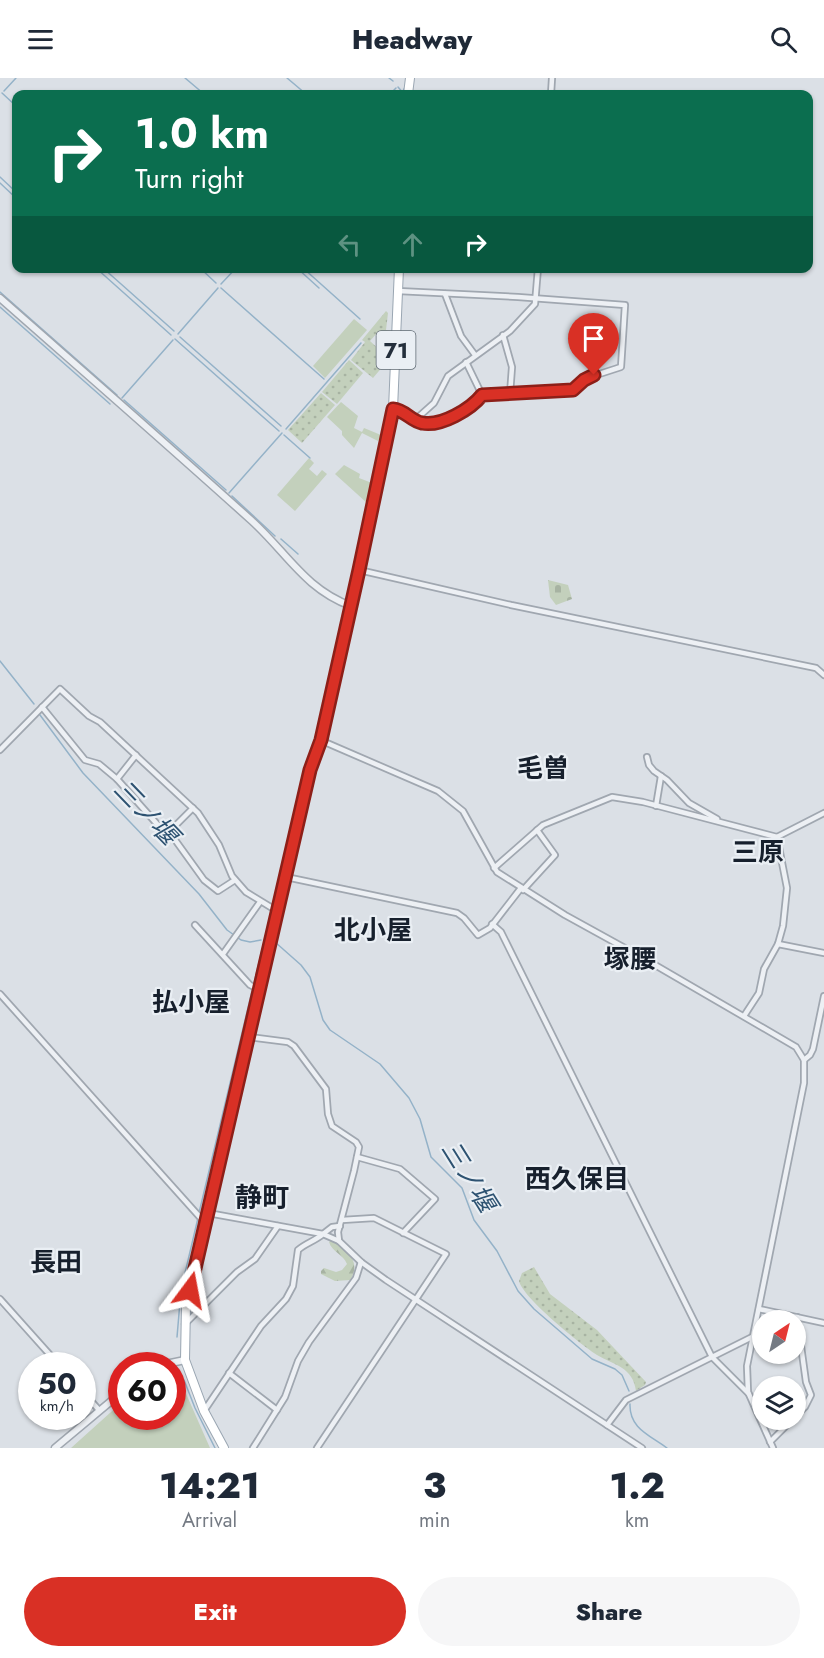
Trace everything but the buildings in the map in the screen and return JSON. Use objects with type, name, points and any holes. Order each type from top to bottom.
[{"type":"main road","name":"71","points":[[185,1352],[186,1305],[310,770],[321,740],[393,409],[399,273]]},
{"type":"main road","name":"71","points":[[186,1363],[204,1411],[224,1448]]},
{"type":"street","points":[[415,420],[434,403],[448,376],[503,335],[535,304],[538,273]]},
{"type":"street","points":[[393,409],[400,410],[420,423],[427,424],[456,416],[469,409],[482,395],[573,390],[584,380],[621,367],[625,305],[398,291]]},
{"type":"street","points":[[445,294],[460,336],[475,355]]},
{"type":"street","points":[[0,298],[255,524],[309,583],[333,599],[351,606]]},
{"type":"street","points":[[503,335],[512,367],[510,394]]},
{"type":"street","points":[[466,362],[482,395]]},
{"type":"street","points":[[359,570],[511,605],[816,668],[824,675]]},
{"type":"street","points":[[0,750],[60,689],[89,716],[100,722],[194,808],[219,845],[232,876],[246,892],[278,911]]},
{"type":"street","points":[[42,707],[85,760],[99,764],[117,779],[151,817],[173,837],[199,874],[213,889],[218,891],[224,889],[236,880]]},
{"type":"street","points":[[321,740],[438,791],[463,811],[497,872],[522,889],[796,1047],[804,1060],[804,1083],[759,1309],[764,1310]]},
{"type":"street","points":[[117,779],[136,755]]},
{"type":"street","points":[[647,757],[649,765],[668,780],[689,802],[723,823]]},
{"type":"street","points":[[656,806],[661,776]]},
{"type":"street","points":[[494,868],[543,825],[612,797],[777,837],[824,813]]},
{"type":"street","points":[[168,833],[194,808]]},
{"type":"street","points":[[286,877],[457,913],[465,918],[478,934],[490,928],[522,889],[555,855],[537,830]]},
{"type":"street","points":[[744,1016],[759,993],[764,969],[778,944],[783,926],[787,888],[777,837]]},
{"type":"street","points":[[222,954],[260,902]]},
{"type":"street","points":[[492,924],[501,932],[712,1357],[749,1394]]},
{"type":"street","points":[[195,925],[250,986],[260,990]]},
{"type":"street","points":[[778,944],[824,953]]},
{"type":"street","points":[[0,993],[206,1224]]},
{"type":"street","points":[[804,1060],[813,1049],[824,996]]},
{"type":"street","points":[[249,1037],[288,1042],[294,1046],[326,1089],[328,1114],[332,1126],[356,1142],[357,1156],[340,1226],[339,1241]]},
{"type":"street","points":[[357,1156],[400,1169],[435,1199],[403,1233]]},
{"type":"street","points":[[208,1213],[323,1234],[339,1241],[361,1262],[415,1299],[642,1448]]},
{"type":"street","points":[[317,1448],[446,1254],[374,1218],[342,1220]]},
{"type":"street","points":[[184,1325],[221,1291],[237,1272],[255,1259],[278,1226]]},
{"type":"street","points":[[204,1411],[261,1326],[286,1299],[293,1286],[298,1250],[316,1241],[332,1227],[340,1226]]},
{"type":"street","points":[[253,1448],[285,1397],[298,1361],[309,1342],[356,1278],[361,1262]]},
{"type":"street","points":[[0,1299],[47,1352]]},
{"type":"street","points":[[806,1319],[824,1323]]},
{"type":"street","points":[[607,1425],[626,1400],[752,1338]]},
{"type":"street","points":[[752,1338],[746,1380],[749,1394],[772,1445],[784,1430]]},
{"type":"street","points":[[230,1373],[277,1410]]},
{"type":"street","points":[[806,1382],[811,1395],[806,1405]]},
{"type":"street","points":[[55,1448],[108,1403]]},
{"type":"street","points":[[96,1407],[99,1410]]},
{"type":"green space","points":[[386,311],[388,313],[386,330],[392,331],[393,339],[391,343],[378,332],[370,341],[384,354],[384,365],[373,378],[351,360],[365,342],[362,340]]},
{"type":"green space","points":[[354,319],[367,330],[325,378],[313,366]]},
{"type":"green space","points":[[349,360],[363,373],[337,404],[322,392]]},
{"type":"green space","points":[[321,393],[335,405],[302,443],[288,430]]},
{"type":"green space","points":[[341,402],[358,416],[354,428],[362,432],[364,428],[381,435],[378,441],[362,433],[354,448],[342,435],[342,431],[327,417]]},
{"type":"green space","points":[[309,458],[314,463],[309,469],[317,476],[322,470],[327,474],[295,511],[277,495]]},
{"type":"green space","points":[[344,465],[360,474],[359,478],[372,483],[367,503],[335,474]]},
{"type":"green space","points":[[548,580],[568,585],[572,599],[556,605],[550,597]]},
{"type":"green space","points":[[332,1240],[347,1252],[354,1262],[350,1280],[335,1281],[321,1274],[324,1268],[336,1272],[342,1270],[347,1264],[330,1245],[329,1242]]},
{"type":"green space","points":[[534,1267],[550,1294],[597,1330],[646,1382],[645,1385],[636,1391],[627,1372],[578,1341],[530,1298],[519,1281],[522,1273]]},
{"type":"green space","points":[[186,1394],[210,1448],[71,1448],[91,1430],[96,1430],[96,1426],[108,1415],[108,1430],[186,1430]]},
{"type":"waterway","points":[[4,91],[16,78]]},
{"type":"waterway","points":[[185,78],[199,90]]},
{"type":"waterway","points":[[287,78],[301,90]]},
{"type":"waterway","points":[[389,78],[393,81]]},
{"type":"waterway","points":[[2,93],[12,102]]},
{"type":"waterway","points":[[0,177],[12,188]]},
{"type":"waterway","points":[[0,183],[12,194]]},
{"type":"waterway","points":[[102,273],[171,335]]},
{"type":"waterway","points":[[109,273],[174,331]]},
{"type":"waterway","points":[[205,273],[216,283]]},
{"type":"waterway","points":[[221,284],[231,273]]},
{"type":"waterway","points":[[302,273],[319,288]]},
{"type":"waterway","points":[[309,273],[360,319]]},
{"type":"waterway","points":[[178,334],[218,288]]},
{"type":"waterway","points":[[221,288],[324,379]]},
{"type":"waterway","points":[[0,292],[117,395]]},
{"type":"waterway","points":[[0,307],[110,404]]},
{"type":"waterway","points":[[180,337],[281,426]]},
{"type":"waterway","points":[[175,339],[279,431]]},
{"type":"waterway","points":[[122,398],[173,340]]},
{"type":"waterway","points":[[286,429],[361,343]]},
{"type":"waterway","points":[[124,400],[226,490]]},
{"type":"waterway","points":[[229,493],[282,433]]},
{"type":"waterway","points":[[284,435],[310,458]]},
{"type":"waterway","points":[[232,496],[275,536]]},
{"type":"waterway","points":[[281,539],[298,554]]},
{"type":"waterway","name":"三ノ堰","points":[[0,661],[34,704]]},
{"type":"waterway","name":"三ノ堰","points":[[40,715],[83,773],[199,894],[227,930],[241,940],[250,942],[261,940]]},
{"type":"waterway","points":[[254,983],[271,913]]},
{"type":"waterway","name":"三ノ堰","points":[[275,942],[301,965],[310,977],[323,1020],[330,1030],[380,1064],[409,1098],[420,1119],[431,1157],[462,1188],[474,1220],[497,1251],[518,1291],[534,1309],[592,1359],[615,1369],[622,1375],[629,1391]]},
{"type":"waterway","points":[[199,1213],[252,991]]},
{"type":"waterway","points":[[177,1337],[181,1290],[198,1218]]},
{"type":"waterway","points":[[186,1385],[215,1448]]},
{"type":"waterway","name":"三ノ堰","points":[[630,1404],[633,1419],[641,1430],[667,1448]]},
{"type":"district","name":"毛曽","points":[[543,768]]},
{"type":"district","name":"三原","points":[[758,852]]},
{"type":"district","name":"北小屋","points":[[373,930]]},
{"type":"district","name":"塚腰","points":[[630,959]]},
{"type":"district","name":"払小屋","points":[[191,1002]]},
{"type":"district","name":"西久保目","points":[[577,1179]]},
{"type":"district","name":"静町","points":[[262,1197]]},
{"type":"district","name":"長田","points":[[56,1262]]},
{"type":"route","points":[[190,1290],[310,770],[321,740],[393,409],[400,410],[420,423],[427,424],[456,416],[469,409],[482,395],[573,390],[594,375]]}]
